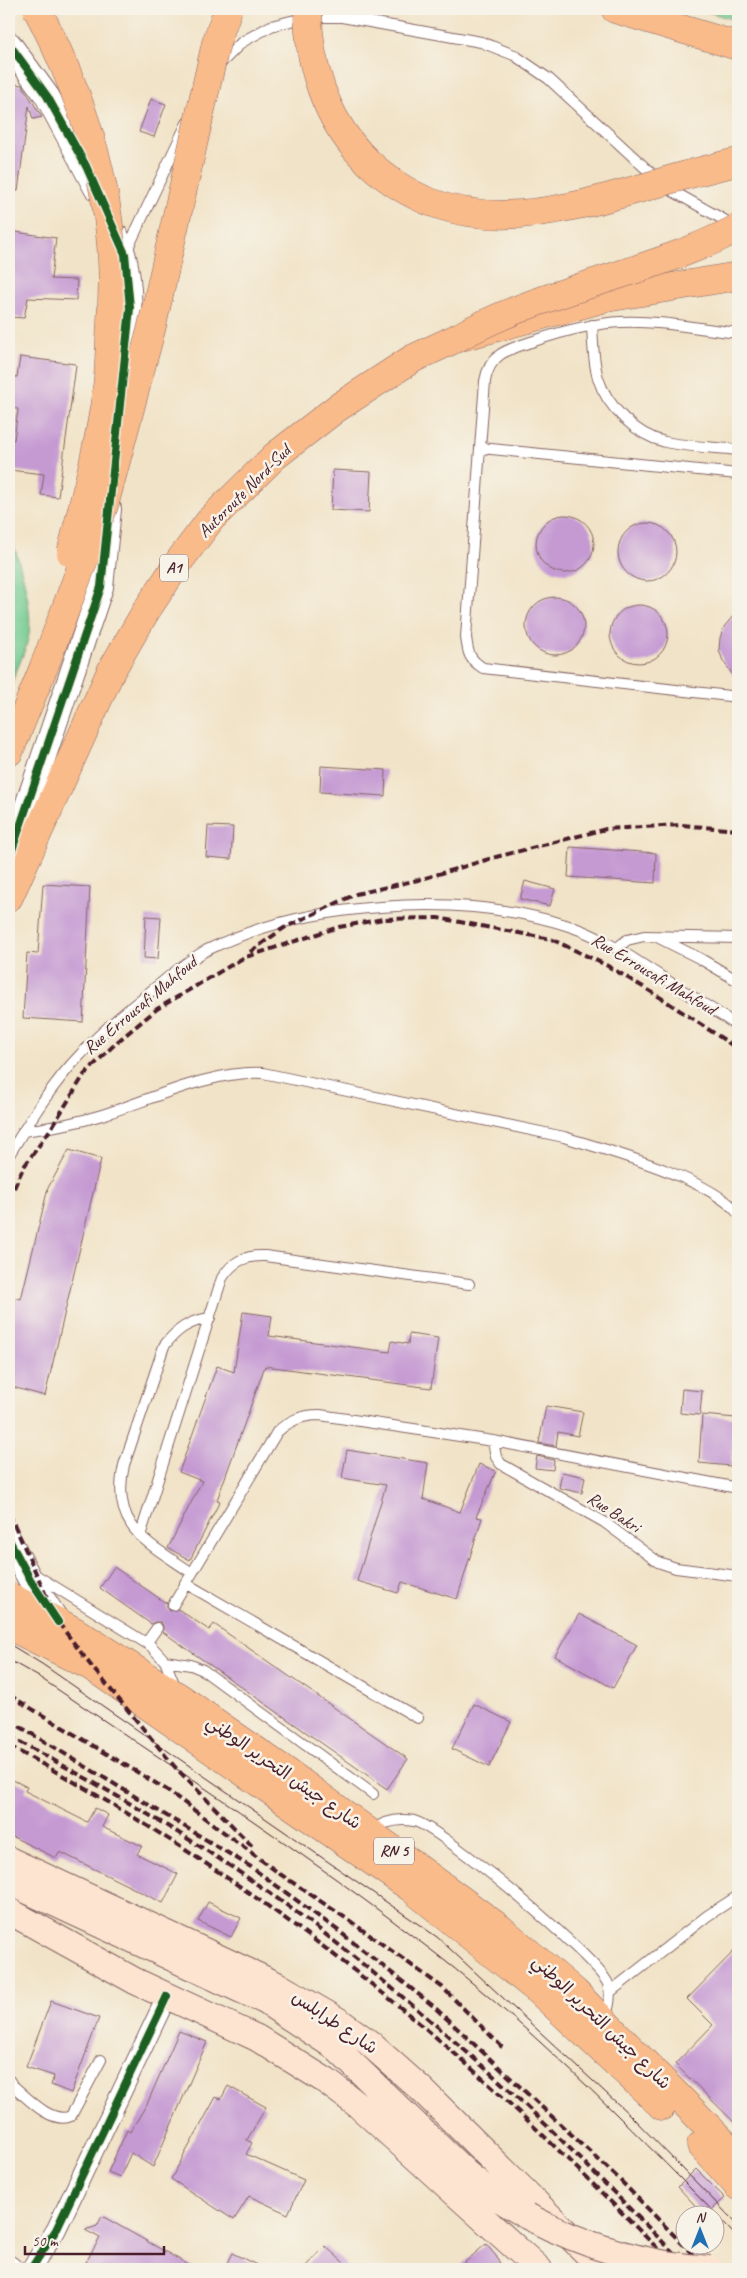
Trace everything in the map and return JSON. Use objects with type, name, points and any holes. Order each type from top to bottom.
[{"type":"highway","points":[[37,9],[67,72],[86,122],[106,199],[112,261],[107,392],[98,441],[45,664]]},
{"type":"highway","points":[[9,752],[45,664],[104,506],[152,330],[216,43],[228,9]]},
{"type":"highway","points":[[308,9],[308,31],[312,59],[321,88],[334,118],[353,146],[387,177],[411,192],[437,204],[470,214],[507,216],[534,214],[585,204],[710,168],[738,162]]},
{"type":"highway","points":[[615,9],[738,46]]},
{"type":"highway","points":[[457,338],[487,321],[673,258],[705,245],[738,228]]},
{"type":"highway","points":[[457,338],[606,298],[738,276]]},
{"type":"highway","name":"Autoroute Nord-Sud","points":[[9,897],[111,671],[146,611],[180,560],[211,519],[275,456],[337,408],[412,359],[457,338]]},
{"type":"highway","name":"شارع جيش التحرير الوطني","points":[[9,1596],[64,1635],[178,1697],[294,1777],[501,1929],[546,1966],[604,2021],[738,2157]]},
{"type":"highway","name":"شارع جيش التحرير الوطني","points":[[9,1626],[64,1635],[92,1666],[342,1838],[411,1888],[484,1945],[585,2032],[675,2118],[738,2186]]},
{"type":"main road","name":"شارع طرابلس","points":[[9,1860],[277,1985],[339,2021],[368,2042],[415,2084],[603,2269]]},
{"type":"main road","points":[[9,1882],[265,2002],[288,2015],[335,2047],[468,2174],[496,2196],[527,2216],[578,2240],[629,2256],[669,2265],[710,2269]]},
{"type":"main road","points":[[9,1911],[98,1961],[257,2038],[326,2081],[358,2105],[539,2269]]},
{"type":"street","points":[[9,859],[101,587],[130,308],[125,254],[86,166],[47,96],[12,50]]},
{"type":"street","points":[[9,1540],[64,1635]]},
{"type":"street","points":[[31,2269],[56,2230],[167,1996]]},
{"type":"street","points":[[9,2265],[14,2269]]},
{"type":"lane","points":[[125,254],[210,74],[242,42],[270,26],[307,17],[342,18],[481,42],[514,55],[549,79],[667,188],[738,228]]},
{"type":"lane","points":[[738,333],[649,323],[622,322],[592,325],[560,332],[512,348],[499,355],[490,364],[485,381],[466,637],[472,661],[483,668],[738,697]]},
{"type":"lane","points":[[592,325],[598,378],[609,402],[630,423],[646,435],[665,442],[738,450]]},
{"type":"lane","points":[[481,448],[738,474]]},
{"type":"lane","name":"Rue Errousafi Mahfoud","points":[[9,1155],[23,1131],[61,1077],[80,1054],[114,1021],[179,969],[206,951],[267,927],[299,917],[334,910],[432,904],[468,906],[572,927],[617,948],[738,1026]]},
{"type":"lane","points":[[650,936],[692,954],[738,981]]},
{"type":"lane","points":[[617,948],[632,938],[650,936],[738,938]]},
{"type":"lane","points":[[23,1131],[52,1127],[100,1116],[224,1076],[248,1072],[263,1073],[564,1137],[605,1149],[654,1166],[695,1184],[715,1194],[738,1213]]},
{"type":"lane","points":[[140,1536],[222,1278],[235,1262],[255,1255],[469,1284]]},
{"type":"lane","points":[[192,1573],[140,1536],[128,1521],[121,1503],[120,1484],[124,1465],[164,1346],[172,1335],[184,1326],[196,1320],[210,1318]]},
{"type":"lane","points":[[172,1605],[270,1442],[286,1424],[296,1418],[320,1415],[492,1441],[738,1488]]},
{"type":"lane","name":"Rue Bakri","points":[[492,1441],[496,1457],[502,1464],[604,1522],[658,1562],[676,1568],[738,1576]]},
{"type":"lane","points":[[24,1568],[146,1642],[165,1661],[178,1697]]},
{"type":"lane","points":[[186,1583],[418,1718]]},
{"type":"lane","points":[[146,1642],[157,1628]]},
{"type":"lane","points":[[165,1661],[191,1665],[203,1670],[373,1794]]},
{"type":"lane","points":[[368,1832],[378,1825],[396,1821],[415,1822],[426,1826],[539,1913],[603,1975],[610,1992],[604,2021]]},
{"type":"lane","points":[[610,1992],[699,1922],[738,1896]]},
{"type":"lane","points":[[9,2080],[12,2085],[54,2118],[65,2119],[71,2116],[101,2060]]},
{"type":"green space","points":[[698,9],[738,9],[738,21]]},
{"type":"green space","points":[[9,531],[24,582],[30,622],[25,648],[9,689]]},
{"type":"building","points":[[9,83],[22,85],[42,117],[33,119],[29,106],[18,191],[9,190]]},
{"type":"building","points":[[151,99],[166,104],[154,137],[139,132]]},
{"type":"building","points":[[9,231],[56,238],[51,279],[77,280],[76,300],[28,298],[24,318],[9,317]]},
{"type":"building","points":[[20,357],[75,364],[76,366],[58,497],[41,495],[44,474],[9,470],[9,440],[14,440],[18,409],[9,408],[9,376],[17,377]]},
{"type":"building","points":[[333,470],[371,472],[369,512],[331,510]]},
{"type":"building","points":[[559,515],[571,515],[586,523],[594,538],[594,550],[586,565],[571,573],[559,573],[544,565],[536,550],[536,538],[544,523]]},
{"type":"building","points":[[641,523],[653,523],[668,531],[676,546],[676,558],[668,573],[653,581],[641,581],[626,573],[618,558],[618,546],[626,531]]},
{"type":"building","points":[[549,597],[561,597],[576,605],[584,620],[584,632],[576,647],[561,655],[549,655],[534,647],[526,632],[526,620],[534,605]]},
{"type":"building","points":[[633,605],[645,605],[660,613],[668,628],[668,640],[660,655],[645,663],[633,663],[618,655],[610,640],[610,628],[618,613]]},
{"type":"building","points":[[738,610],[738,682],[723,661],[719,650],[720,638],[724,627]]},
{"type":"building","points":[[321,766],[386,770],[385,796],[320,792]]},
{"type":"building","points":[[208,826],[233,827],[231,859],[206,857]]},
{"type":"building","points":[[570,847],[656,853],[655,883],[568,877]]},
{"type":"building","points":[[525,881],[555,889],[550,906],[520,899]]},
{"type":"building","points":[[43,884],[90,887],[83,1022],[23,1018],[27,953],[38,954]]},
{"type":"building","points":[[146,916],[161,917],[158,959],[144,958]]},
{"type":"building","points":[[69,1150],[101,1159],[45,1396],[9,1386],[9,1296],[21,1299],[48,1188]]},
{"type":"building","points":[[243,1312],[272,1316],[269,1336],[390,1352],[392,1341],[408,1344],[409,1334],[438,1338],[431,1388],[265,1366],[217,1500],[220,1501],[190,1560],[168,1548],[202,1481],[179,1472],[217,1366],[234,1372]]},
{"type":"building","points":[[682,1389],[702,1391],[700,1415],[680,1413]]},
{"type":"building","points":[[546,1406],[583,1412],[578,1436],[558,1432],[556,1446],[539,1443]]},
{"type":"building","points":[[702,1415],[736,1418],[731,1466],[699,1463]]},
{"type":"building","points":[[347,1450],[428,1463],[423,1499],[460,1512],[479,1464],[496,1471],[476,1517],[482,1518],[457,1599],[402,1582],[398,1593],[357,1581],[386,1485],[342,1478]]},
{"type":"building","points":[[537,1456],[554,1460],[553,1470],[535,1468]]},
{"type":"building","points":[[562,1472],[585,1477],[582,1493],[559,1488]]},
{"type":"building","points":[[114,1567],[167,1602],[167,1608],[170,1611],[178,1609],[209,1630],[214,1624],[408,1759],[387,1789],[163,1632],[161,1622],[151,1624],[100,1588]]},
{"type":"building","points":[[579,1614],[637,1645],[613,1688],[555,1656]]},
{"type":"building","points":[[474,1704],[511,1722],[489,1767],[452,1749]]},
{"type":"building","points":[[9,1778],[27,1787],[25,1791],[87,1822],[95,1808],[108,1815],[102,1827],[142,1846],[137,1854],[178,1874],[163,1903],[60,1852],[56,1858],[9,1835]]},
{"type":"building","points":[[208,1902],[241,1918],[231,1937],[198,1921]]},
{"type":"building","points":[[738,1947],[738,2126],[675,2064],[713,2025],[687,1999]]},
{"type":"building","points":[[51,2001],[99,2018],[71,2093],[51,2085],[54,2076],[26,2067]]},
{"type":"building","points":[[179,2031],[207,2042],[153,2167],[131,2153],[120,2177],[108,2172],[127,2130],[130,2132],[147,2104]]},
{"type":"building","points":[[228,2086],[266,2107],[247,2140],[252,2143],[246,2154],[304,2180],[288,2214],[249,2196],[234,2220],[171,2179],[216,2097],[221,2099]]},
{"type":"building","points":[[696,2169],[725,2198],[716,2206],[696,2206],[678,2187]]},
{"type":"building","points":[[102,2216],[196,2269],[82,2269],[100,2238],[85,2230],[97,2226]]},
{"type":"building","points":[[486,2244],[496,2256],[503,2269],[457,2269]]},
{"type":"building","points":[[325,2246],[351,2269],[303,2269]]},
{"type":"building","points":[[232,2253],[265,2269],[224,2269]]},
{"type":"tram line","points":[[9,1644],[42,1664],[437,1937],[631,2116],[738,2225]]},
{"type":"tram line","points":[[9,1660],[39,1677],[240,1812],[387,1916],[435,1953],[515,2019],[553,2054],[629,2126],[738,2237]]},
{"type":"railway","points":[[250,952],[284,928],[356,894],[422,879],[496,857],[606,829],[681,825],[738,830]]},
{"type":"railway","points":[[9,1199],[23,1168],[52,1127],[84,1075],[117,1042],[157,1009],[243,958],[339,927],[383,919],[438,918],[551,939],[606,965],[655,994],[738,1049]]},
{"type":"railway","points":[[9,1513],[58,1622],[92,1667],[175,1767],[253,1847]]},
{"type":"railway","points":[[9,1695],[167,1790],[280,1874],[442,1987],[504,2049]]},
{"type":"railway","points":[[9,1720],[251,1867],[340,1932],[432,2005],[616,2176],[707,2269]]},
{"type":"railway","points":[[9,1736],[93,1782],[176,1831],[257,1884],[334,1941],[422,2013],[507,2088],[577,2155],[690,2269]]},
{"type":"railway","points":[[9,1746],[113,1805],[215,1869],[360,1975],[478,2074],[678,2269]]},
{"type":"cycle path","points":[[9,44],[47,96],[86,166],[125,254],[130,308],[101,587],[9,859]]},
{"type":"cycle path","points":[[9,1540],[32,1583],[58,1622]]},
{"type":"cycle path","points":[[31,2269],[56,2230],[167,1996]]}]
